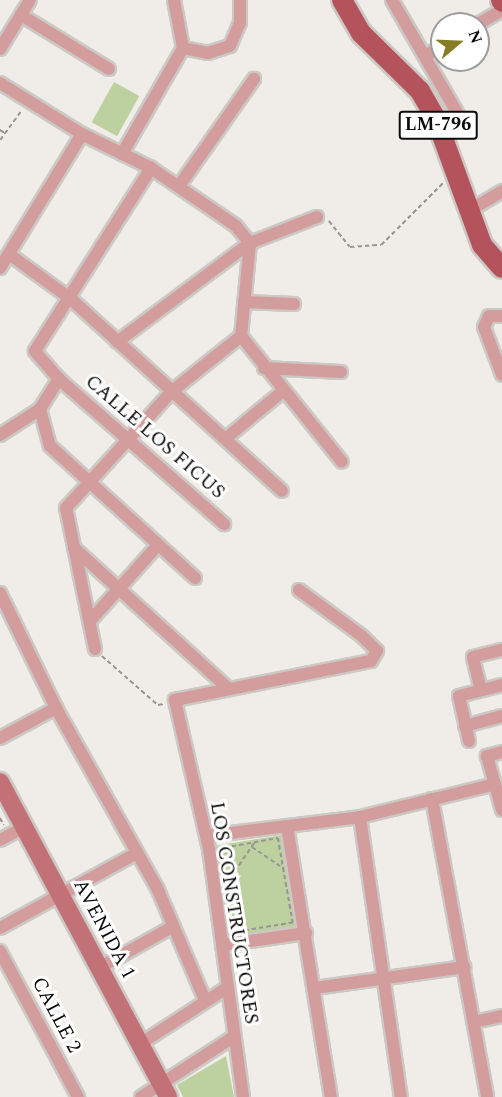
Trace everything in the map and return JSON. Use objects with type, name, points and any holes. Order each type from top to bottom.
[{"type":"main road","name":"LM-796","points":[[342,0],[361,33],[420,91],[436,119],[482,245],[502,268]]},
{"type":"street","points":[[0,49],[30,0]]},
{"type":"street","points":[[122,154],[183,48],[174,0]]},
{"type":"street","points":[[183,48],[208,52],[230,46],[240,23],[240,0]]},
{"type":"street","points":[[392,0],[467,130]]},
{"type":"street","points":[[21,15],[109,69]]},
{"type":"street","points":[[425,56],[430,53]]},
{"type":"street","points":[[179,186],[254,79]]},
{"type":"street","points":[[0,83],[82,134],[151,168],[227,218],[250,243],[242,336],[264,368],[342,462]]},
{"type":"street","points":[[0,267],[82,134]]},
{"type":"street","points":[[71,299],[151,168]]},
{"type":"street","points":[[479,205],[502,191]]},
{"type":"street","points":[[117,342],[250,243],[317,217]]},
{"type":"street","points":[[9,254],[71,299],[282,491]]},
{"type":"street","name":"CALLE LOS FICUS","points":[[71,299],[35,351],[59,379],[130,438],[224,524]]},
{"type":"street","points":[[244,302],[294,304]]},
{"type":"street","points":[[496,316],[484,337],[502,375]]},
{"type":"street","points":[[95,649],[65,511],[171,392],[242,336]]},
{"type":"street","points":[[264,368],[341,372]]},
{"type":"street","points":[[0,435],[40,409],[59,379]]},
{"type":"street","points":[[225,439],[283,391]]},
{"type":"street","points":[[40,409],[50,446],[195,578]]},
{"type":"street","points":[[90,621],[158,545]]},
{"type":"street","points":[[74,548],[227,687]]},
{"type":"street","points":[[175,700],[227,687],[371,661],[377,651],[362,636],[299,590]]},
{"type":"street","points":[[0,593],[56,708],[158,890],[172,927],[206,1000]]},
{"type":"street","points":[[481,690],[473,657],[502,650]]},
{"type":"street","points":[[468,741],[459,696],[502,685]]},
{"type":"street","name":"LOS CONSTRUCTORES","points":[[175,700],[206,836],[243,1097]]},
{"type":"street","points":[[0,738],[56,708]]},
{"type":"street","points":[[465,726],[502,716]]},
{"type":"street","points":[[502,752],[487,756],[502,810]]},
{"type":"street","name":"AVENIDA 1","points":[[0,782],[165,1090]]},
{"type":"street","points":[[206,836],[360,817],[495,783]]},
{"type":"street","points":[[432,799],[465,967],[487,1097]]},
{"type":"street","points":[[360,817],[401,1097]]},
{"type":"street","points":[[287,826],[332,1097]]},
{"type":"street","points":[[0,840],[24,827]]},
{"type":"street","points":[[0,928],[137,853]]},
{"type":"street","points":[[99,968],[172,927]]},
{"type":"street","points":[[222,945],[306,933]]},
{"type":"street","name":"CALLE 2","points":[[0,951],[78,1097]]},
{"type":"street","points":[[315,988],[465,967]]},
{"type":"street","points":[[140,1044],[228,987]]},
{"type":"street","points":[[474,1022],[502,1016]]},
{"type":"street","points":[[141,1097],[165,1090],[233,1037]]},
{"type":"path","points":[[0,140],[28,101]]},
{"type":"path","points":[[0,130],[6,134]]},
{"type":"path","points":[[331,223],[340,240],[350,247],[381,245],[441,184]]},
{"type":"path","points":[[95,649],[158,705],[175,700]]},
{"type":"path","points":[[0,818],[5,826],[0,829]]},
{"type":"path","points":[[278,838],[293,923],[231,933],[217,849],[254,843],[278,838]]},
{"type":"path","points":[[223,888],[254,843]]},
{"type":"path","points":[[251,846],[283,868]]},
{"type":"green space","points":[[114,82],[139,96],[117,136],[92,122]]},
{"type":"green space","points":[[283,835],[298,927],[226,938],[212,846]]},
{"type":"green space","points":[[226,1056],[234,1097],[183,1097],[177,1085]]}]
